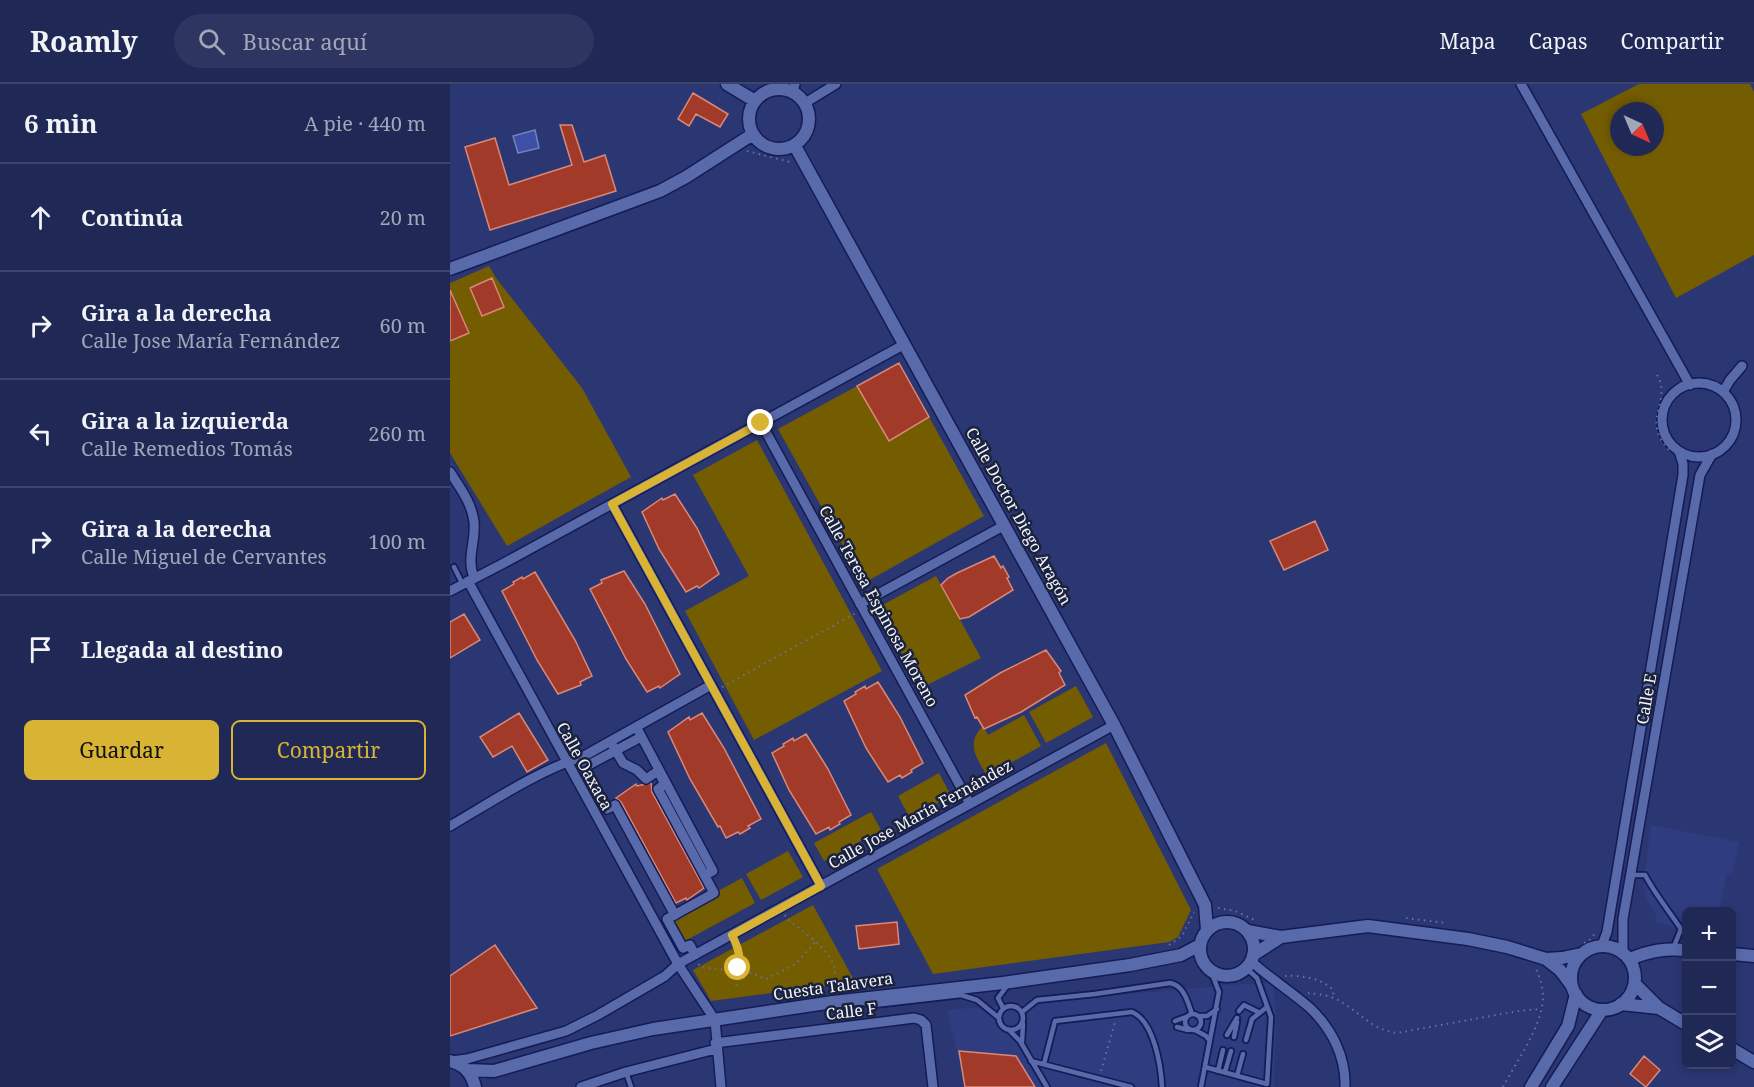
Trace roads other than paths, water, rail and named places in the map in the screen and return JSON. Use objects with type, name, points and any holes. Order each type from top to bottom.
[{"type":"street","points":[[727,84],[755,101]]},
{"type":"street","points":[[805,103],[836,84]]},
{"type":"street","points":[[1521,84],[1690,385]]},
{"type":"street","points":[[794,88],[805,103],[810,120],[808,130],[795,146],[776,149],[767,147],[753,134],[749,117],[755,101],[772,89],[794,88]]},
{"type":"street","points":[[450,269],[660,191],[753,134]]},
{"type":"street","name":"Calle Doctor Diego Aragón","points":[[795,146],[1114,725],[1205,906],[1223,922]]},
{"type":"street","points":[[450,591],[905,344]]},
{"type":"street","points":[[1723,392],[1742,366]]},
{"type":"street","points":[[1704,384],[1723,392],[1732,403],[1736,423],[1729,442],[1712,454],[1693,456],[1676,453],[1666,436],[1663,415],[1672,396],[1690,385],[1704,384]]},
{"type":"street","name":"Calle Teresa Espinosa Moreno","points":[[761,423],[970,804]]},
{"type":"street","name":"Calle E","points":[[1602,945],[1607,932],[1683,476],[1683,464],[1676,453]]},
{"type":"street","name":"Calle E","points":[[1626,956],[1623,919],[1700,475],[1712,454]]},
{"type":"street","name":"Calle Oaxaca","points":[[450,472],[469,503],[474,521],[468,580],[678,964],[715,1020]]},
{"type":"street","points":[[612,504],[821,886]]},
{"type":"street","points":[[862,607],[1005,525]]},
{"type":"street","points":[[450,826],[566,762],[584,756],[713,688]]},
{"type":"street","name":"Calle Jose María Fernández","points":[[450,1061],[467,1059],[566,1031],[598,1016],[665,976],[678,964],[1114,725]]},
{"type":"street","points":[[675,915],[615,806],[607,809],[583,768],[640,734],[694,844],[714,893],[675,915],[667,919],[682,948],[690,945],[695,955]]},
{"type":"street","points":[[614,748],[623,763],[637,770],[646,779],[658,771],[665,784],[658,789],[679,817]]},
{"type":"street","name":"Calle Doctor Diego Aragón","points":[[1205,906],[1207,930]]},
{"type":"street","points":[[1281,937],[1250,961],[1239,973],[1229,976],[1220,975],[1207,966],[1200,945],[1207,930],[1214,924],[1223,922],[1232,922],[1248,931],[1281,937],[1368,926],[1468,939],[1507,947],[1546,959],[1562,958],[1581,949],[1602,945],[1616,948],[1626,956],[1635,975],[1632,992],[1621,1004]]},
{"type":"street","points":[[1248,931],[1254,947],[1250,961]]},
{"type":"street","name":"Cuesta Talavera","points":[[468,1070],[494,1071],[602,1040],[653,1029],[855,999],[1130,965],[1181,955],[1200,945]]},
{"type":"street","points":[[1531,1087],[1568,1026],[1574,990],[1573,969],[1581,949]]},
{"type":"street","points":[[1626,956],[1649,951],[1682,950]]},
{"type":"street","points":[[1736,954],[1754,956]]},
{"type":"street","name":"Cuesta Talavera","points":[[1181,955],[1207,966]]},
{"type":"street","points":[[1546,959],[1560,970],[1583,1002],[1592,1007],[1602,1010],[1621,1004],[1659,1008]]},
{"type":"street","points":[[1250,961],[1310,1008],[1337,1044],[1346,1071],[1345,1087]]},
{"type":"street","points":[[1635,984],[1659,1008],[1682,1022]]},
{"type":"street","points":[[1552,1087],[1602,1010]]},
{"type":"street","name":"Calle F","points":[[716,1046],[914,1018],[926,1025],[933,1087]]},
{"type":"street","points":[[715,1020],[721,1087]]},
{"type":"street","points":[[581,1087],[716,1046]]},
{"type":"street","points":[[1736,1052],[1754,1062]]},
{"type":"street","points":[[450,1061],[468,1070],[476,1087]]},
{"type":"street","name":"Cuesta Talavera","points":[[476,1087],[494,1071]]},
{"type":"lane","points":[[454,567],[468,580]]},
{"type":"lane","points":[[1631,875],[1645,875],[1654,893],[1664,903],[1681,929],[1673,949]]},
{"type":"lane","points":[[1205,1067],[1267,1086],[1271,1017],[1250,961]]},
{"type":"lane","points":[[1201,1087],[1219,992],[1207,966]]},
{"type":"lane","points":[[1003,1008],[998,1000],[999,996],[1006,987],[1019,980]]},
{"type":"lane","points":[[1022,1012],[1037,1000],[1170,983],[1176,984],[1181,989],[1193,1015],[1200,1023],[1195,1030]]},
{"type":"lane","points":[[855,999],[874,1005],[962,995],[977,1000],[999,1018],[1024,1048],[1047,1087]]},
{"type":"lane","points":[[1239,1011],[1244,1005],[1261,1012]]},
{"type":"lane","points":[[1003,1008],[1014,1006],[1022,1012],[1024,1016],[1021,1039],[1024,1048]]},
{"type":"lane","points":[[1246,1040],[1252,1018],[1266,1010],[1267,1006]]},
{"type":"lane","points":[[999,1018],[1003,1008]]},
{"type":"lane","points":[[1210,1044],[1208,1038],[1195,1030],[1188,1030],[1176,1024],[1193,1015],[1207,1016],[1217,1009]]},
{"type":"lane","points":[[1044,1064],[1055,1021],[1132,1012],[1136,1013],[1146,1025],[1157,1052],[1162,1087]]},
{"type":"lane","points":[[1188,1030],[1185,1023],[1193,1015]]},
{"type":"lane","points":[[1227,1035],[1237,1018],[1234,1037]]},
{"type":"lane","points":[[1008,1029],[1017,1028],[1023,1022]]},
{"type":"lane","points":[[1218,1071],[1223,1050]]},
{"type":"lane","points":[[1225,1072],[1231,1051]]},
{"type":"lane","points":[[1237,1076],[1243,1054]]},
{"type":"lane","points":[[1031,1060],[1099,1078],[1112,1085],[1131,1087]]},
{"type":"lane","points":[[626,1072],[631,1087]]}]
